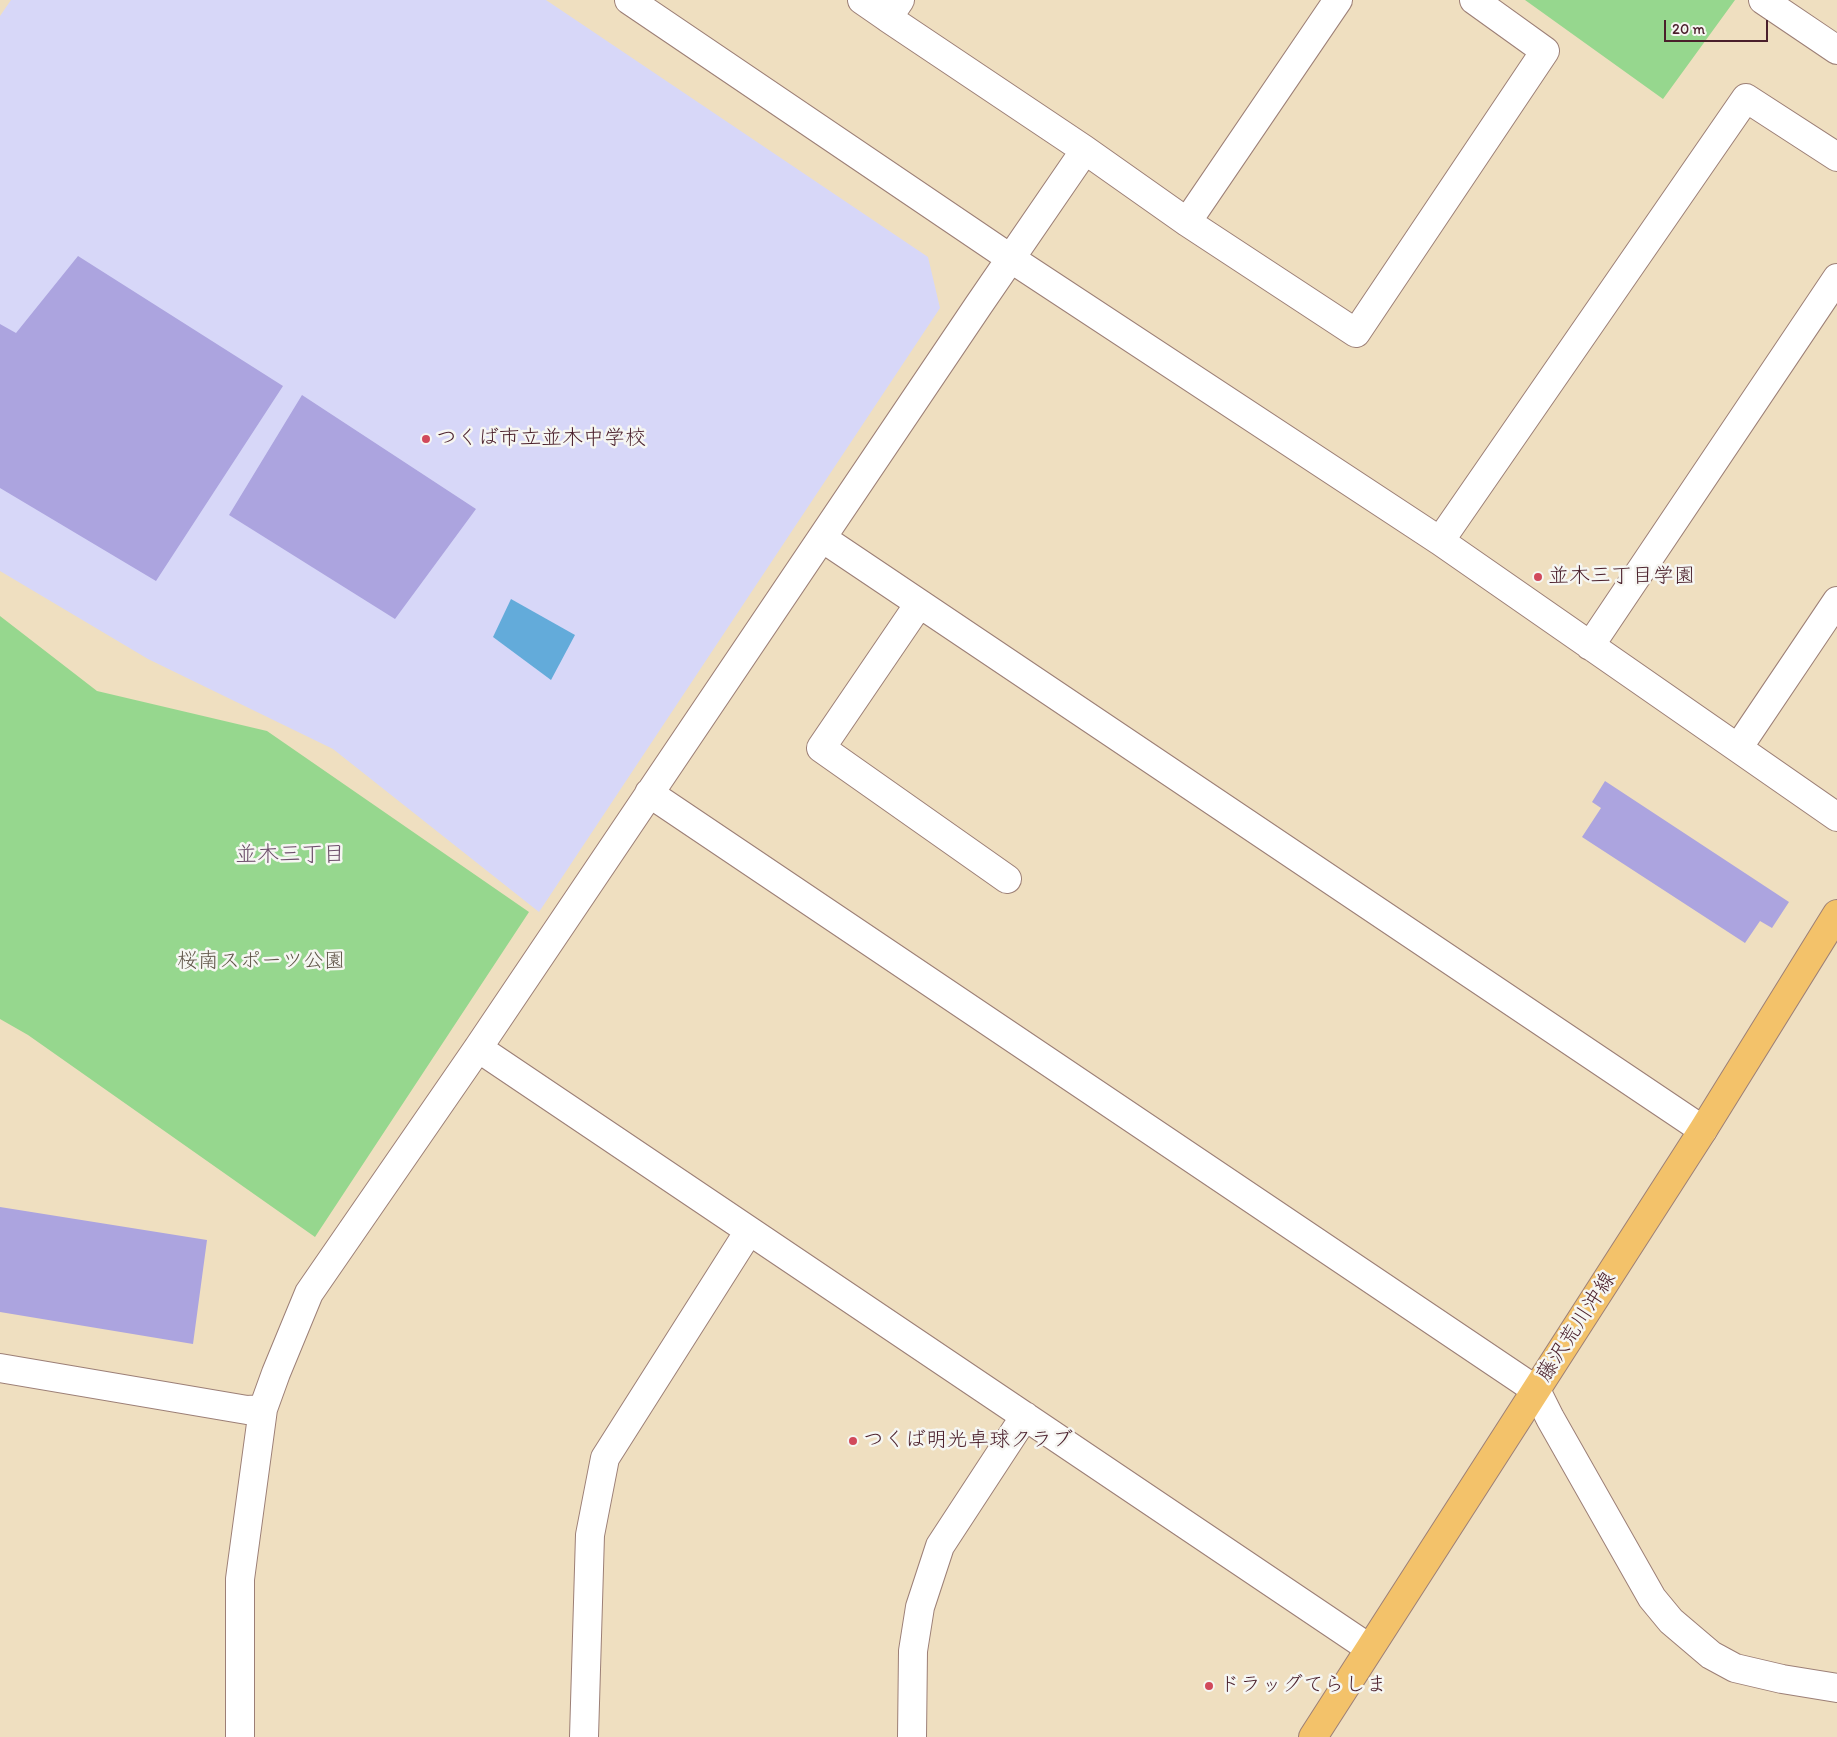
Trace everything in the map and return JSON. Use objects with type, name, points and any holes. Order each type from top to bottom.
[{"type":"main road","name":"藤沢荒川沖線","points":[[1313,1737],[1703,1130],[1837,914]]},
{"type":"street","points":[[629,0],[1010,258],[1440,541],[1837,818]]},
{"type":"street","points":[[862,0],[894,9],[1085,150],[1187,222],[1356,333],[1545,51],[1474,0]]},
{"type":"street","points":[[1187,222],[1338,0]]},
{"type":"street","points":[[1762,0],[1837,50]]},
{"type":"street","points":[[1440,541],[1746,98],[1837,157]]},
{"type":"street","points":[[240,1737],[240,1579],[263,1409],[309,1293],[478,1048],[649,792],[1085,150]]},
{"type":"street","points":[[1590,646],[1837,278]]},
{"type":"street","points":[[822,538],[1703,1130]]},
{"type":"street","points":[[1738,748],[1837,601]]},
{"type":"street","points":[[919,604],[821,748],[1007,879]]},
{"type":"street","points":[[649,792],[1536,1390],[1652,1598],[1670,1621],[1711,1655],[1735,1668],[1782,1679],[1837,1688]]},
{"type":"street","points":[[478,1048],[1369,1648]]},
{"type":"street","points":[[584,1737],[590,1535],[605,1458],[750,1231]]},
{"type":"street","points":[[0,1368],[246,1410],[263,1409]]},
{"type":"street","points":[[912,1737],[915,1642],[920,1607],[940,1546],[1025,1416]]},
{"type":"shaded area","name":"つくば市立並木中学校","points":[[11,0],[546,0],[928,257],[940,308],[539,912],[333,749],[148,659],[0,571],[0,16]]},
{"type":"green space","points":[[1525,0],[1735,0],[1663,99]]},
{"type":"green space","name":"桜南スポーツ公園","points":[[0,616],[97,691],[267,731],[529,912],[315,1237],[28,1035],[0,1019]]},
{"type":"water","points":[[511,599],[575,635],[551,680],[493,637]]},
{"type":"building","points":[[78,256],[283,386],[156,581],[0,488],[0,324],[16,333]]},
{"type":"building","points":[[302,395],[476,509],[395,619],[229,515]]},
{"type":"building","points":[[1605,781],[1789,902],[1772,928],[1760,921],[1745,943],[1582,837],[1601,808],[1592,802]]},
{"type":"building","points":[[0,1207],[207,1240],[193,1344],[0,1312]]},
{"type":"place","name":"つくば市立並木中学校","points":[[426,439]]},
{"type":"place","name":"並木三丁目学園","points":[[1538,577]]},
{"type":"place","name":"つくば明光卓球クラブ","points":[[853,1441]]},
{"type":"place","name":"ドラッグてらしま","points":[[1209,1686]]},
{"type":"district","name":"並木三丁目","points":[[290,855]]}]
